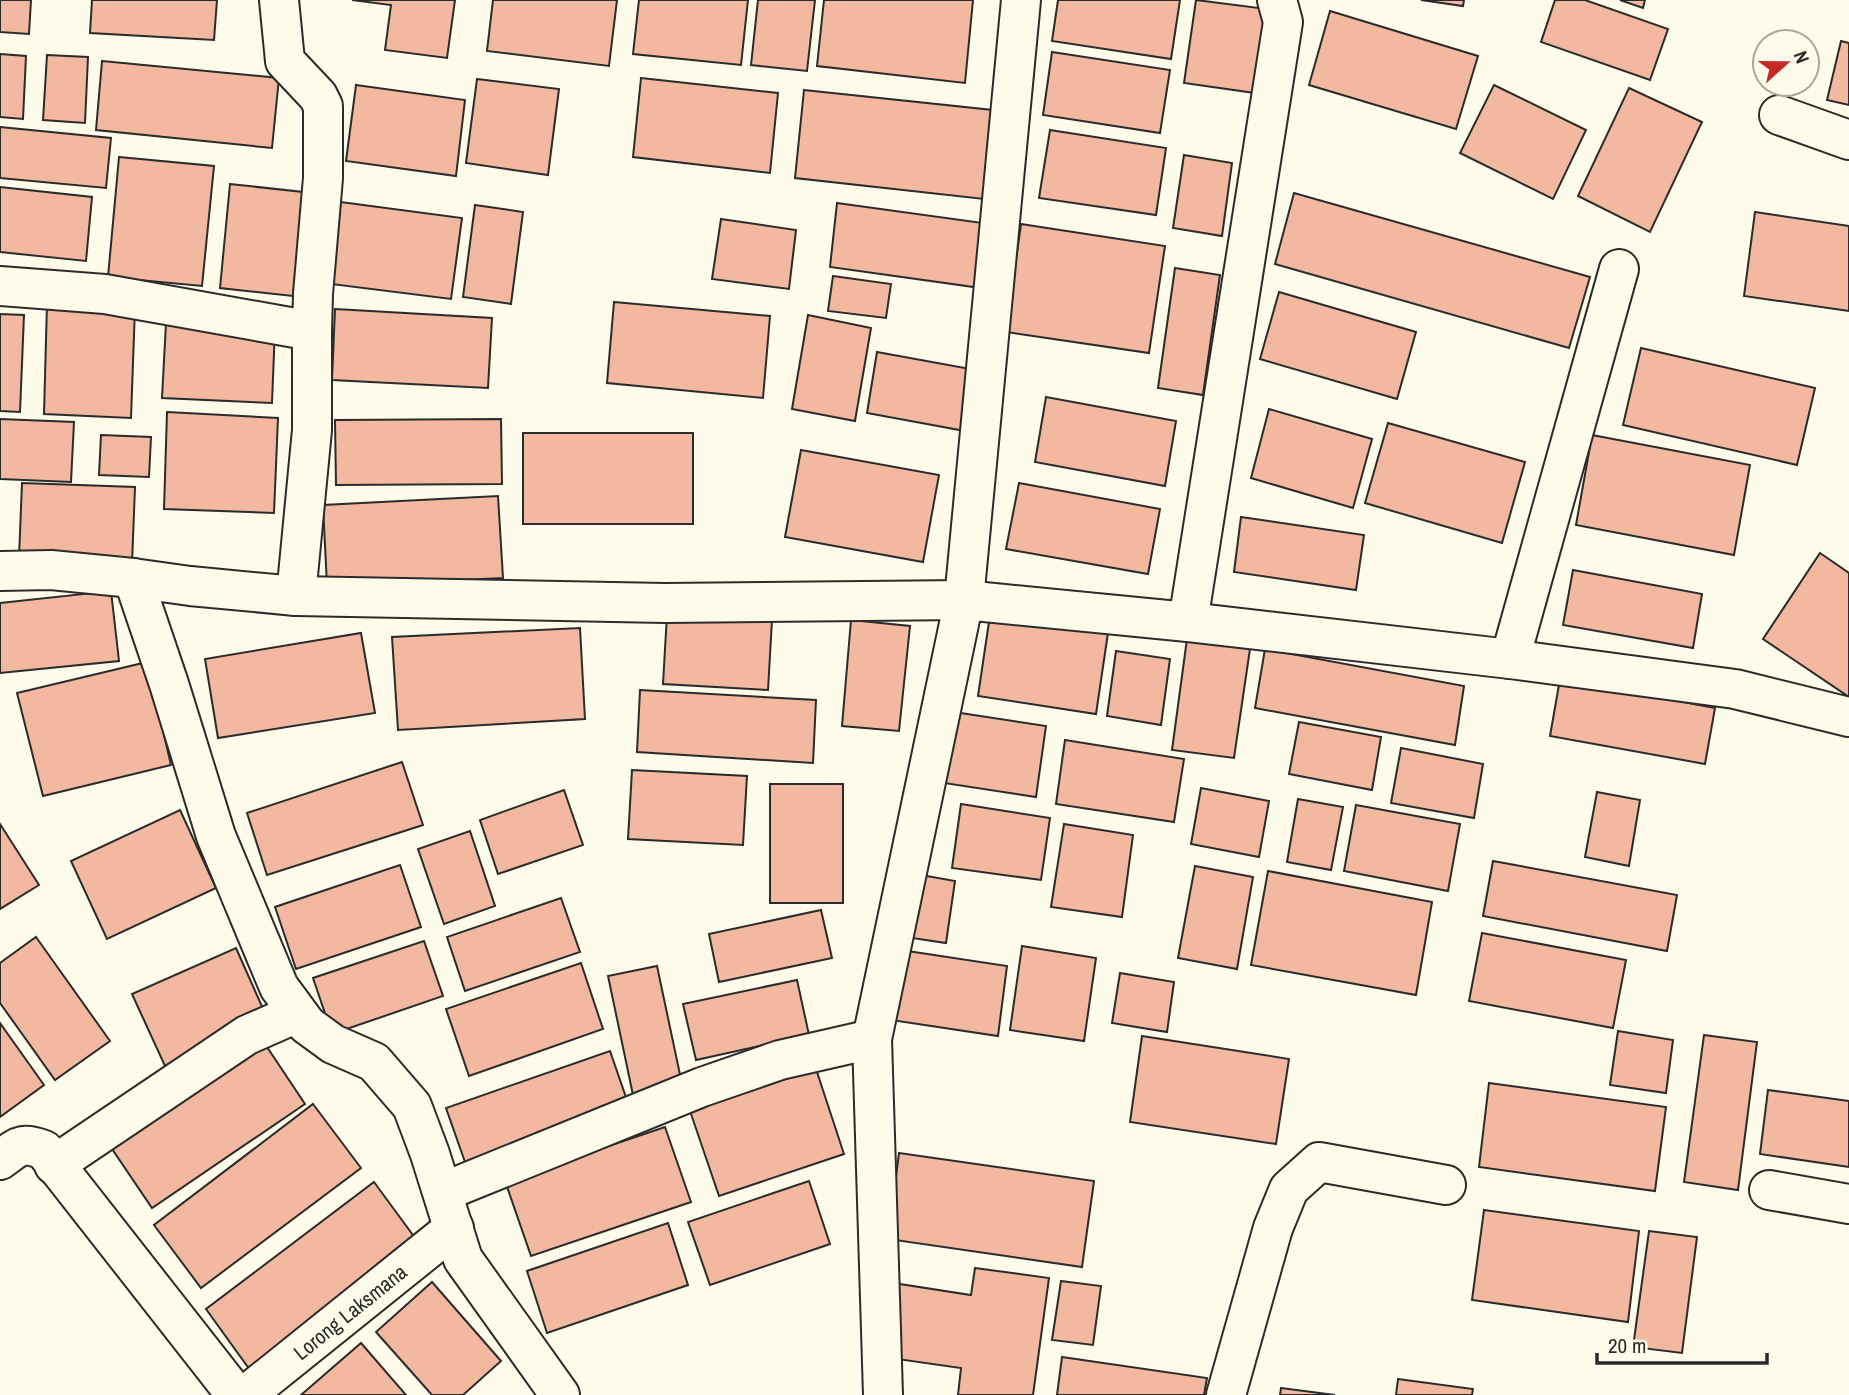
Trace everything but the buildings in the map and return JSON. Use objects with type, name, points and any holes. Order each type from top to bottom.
[{"type":"street","points":[[279,0],[285,61],[318,96],[323,106],[323,178],[313,293],[312,430],[296,596]]},
{"type":"street","points":[[883,1395],[872,1039],[964,600],[1021,0]]},
{"type":"street","points":[[1188,622],[1283,22],[1276,0]]},
{"type":"street","points":[[1779,115],[1849,140]]},
{"type":"street","points":[[1510,659],[1619,269]]},
{"type":"street","points":[[0,286],[105,294],[312,331]]},
{"type":"street","points":[[0,571],[51,570],[296,596],[665,603],[964,600],[1188,622],[1510,659],[1735,689],[1849,717]]},
{"type":"street","points":[[132,578],[169,684],[216,836],[279,987],[307,1025],[332,1044],[374,1062],[412,1106],[443,1192],[463,1259],[560,1395]]},
{"type":"street","points":[[54,1165],[247,1035],[298,1013]]},
{"type":"street","points":[[443,1192],[702,1087],[780,1059],[872,1039]]},
{"type":"street","points":[[0,1160],[21,1145],[30,1144],[44,1150],[236,1395]]},
{"type":"street","points":[[1226,1395],[1273,1228],[1289,1189],[1320,1162],[1446,1185]]},
{"type":"street","points":[[1769,1190],[1849,1204]]},
{"type":"street","name":"Lorong Laksmana","points":[[246,1395],[454,1228]]}]
